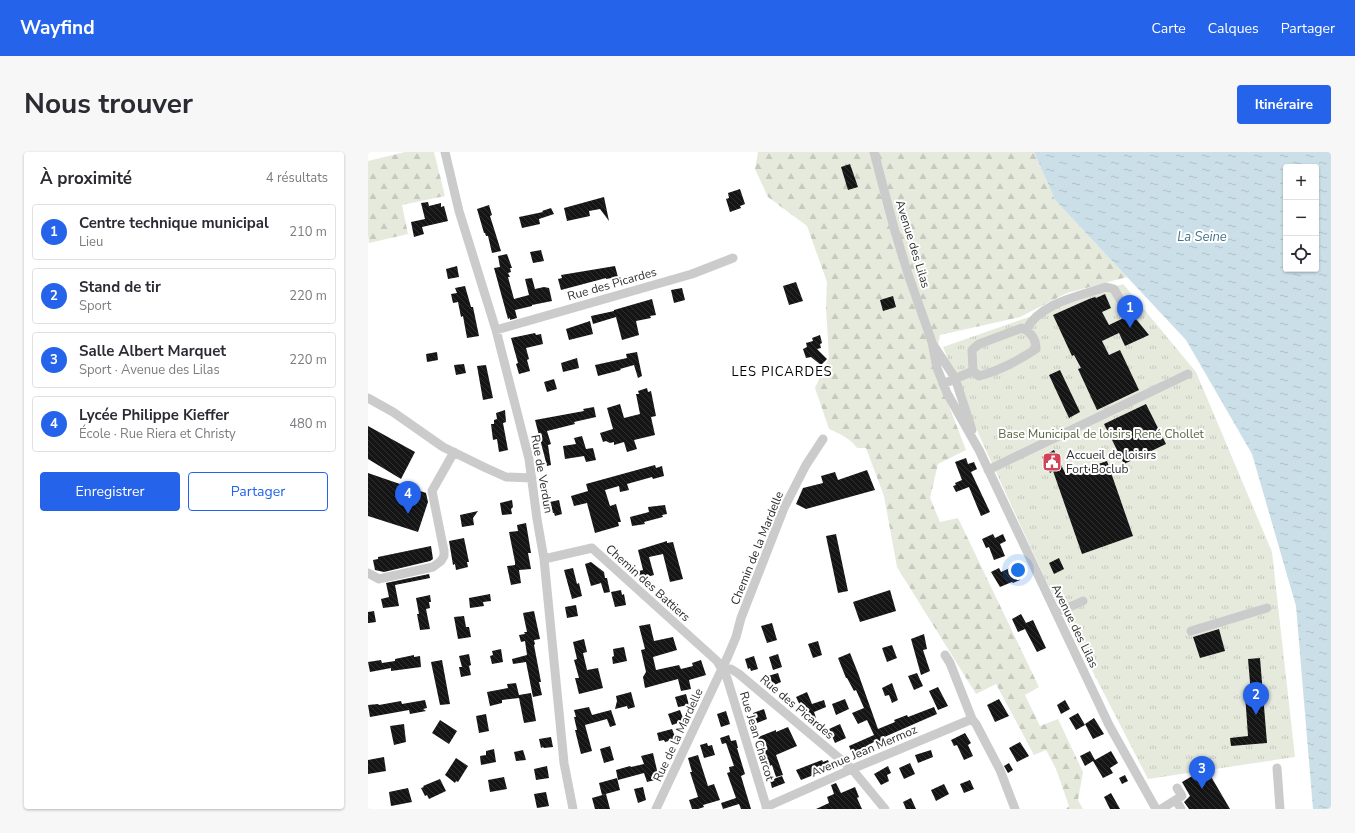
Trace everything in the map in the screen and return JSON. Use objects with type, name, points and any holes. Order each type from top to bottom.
[{"type":"street","name":"Rue de Verdun","points":[[445,152],[460,211],[496,330],[529,459],[544,559],[564,763],[573,809]]},
{"type":"street","name":"Avenue des Lilas","points":[[874,152],[894,228],[908,274],[932,342],[937,368],[945,388],[979,450],[1109,725],[1156,809]]},
{"type":"street","name":"Rue des Picardes","points":[[496,330],[692,274],[733,258]]},
{"type":"street","points":[[1026,330],[1035,316],[1053,305],[1106,287],[1114,289],[1122,303]]},
{"type":"street","points":[[1022,328],[1028,331],[1033,337],[1036,343],[1036,349],[988,374],[979,376],[973,372],[972,350],[979,344],[1022,328]]},
{"type":"street","name":"Avenue des Lilas","points":[[932,342],[956,383],[979,450]]},
{"type":"street","points":[[945,388],[973,372]]},
{"type":"street","points":[[988,470],[1188,374]]},
{"type":"street","points":[[368,398],[393,412],[443,447],[506,477],[532,478]]},
{"type":"street","name":"Chemin de la Mardelle","points":[[721,671],[736,637],[741,618],[784,508],[806,465],[823,439]]},
{"type":"street","points":[[368,573],[378,579],[433,567],[441,561],[444,556],[444,551],[432,491],[454,452]]},
{"type":"street","name":"Chemin des Battiers","points":[[544,559],[592,548],[716,662],[721,671]]},
{"type":"street","points":[[1056,613],[1084,600]]},
{"type":"street","points":[[1191,631],[1267,608]]},
{"type":"street","points":[[945,655],[950,663],[972,719],[1000,770],[1015,809]]},
{"type":"street","name":"Rue des Picardes","points":[[721,671],[731,669],[739,674],[852,769],[885,809]]},
{"type":"street","name":"Rue Jean Charcot","points":[[721,671],[727,678],[767,808]]},
{"type":"street","name":"Rue de la Mardelle","points":[[656,809],[721,671]]},
{"type":"street","name":"Avenue Jean Mermoz","points":[[767,808],[852,769],[972,719]]},
{"type":"street","points":[[1277,768],[1280,809]]},
{"type":"street","points":[[1160,809],[1182,796],[1177,788]]},
{"type":"street","points":[[1176,800],[1181,809]]},
{"type":"green space","points":[[405,152],[434,152],[445,196],[402,205],[408,234],[369,243],[368,161]]},
{"type":"green space","points":[[758,152],[1034,152],[1055,200],[1127,277],[1067,293],[1020,317],[940,335],[934,367],[966,450],[938,464],[930,498],[940,522],[958,518],[1039,687],[1025,695],[1040,726],[1058,719],[1083,772],[1078,800],[1083,809],[1066,809],[1069,806],[1056,769],[1046,750],[1034,755],[996,684],[976,694],[897,567],[884,496],[866,448],[857,448],[848,439],[829,429],[815,388],[829,358],[826,307],[827,282],[807,226],[768,197],[755,169]]},
{"type":"green space","name":"Base Municipal de loisirs René Chollet","points":[[1123,284],[1196,372],[1272,552],[1295,757],[1148,779],[1046,581],[979,435],[943,347]]},
{"type":"water","name":"La Seine","points":[[1034,152],[1331,152],[1331,809],[1313,809],[1296,606],[1252,454],[1186,340],[1055,200]]},
{"type":"building","points":[[850,164],[858,187],[848,190],[841,167]]},
{"type":"building","points":[[740,189],[745,204],[740,206],[741,208],[730,212],[726,199],[729,198],[728,193]]},
{"type":"building","points":[[604,197],[609,221],[600,209],[589,211],[590,216],[567,221],[564,208]]},
{"type":"building","points":[[428,202],[429,206],[441,203],[441,207],[444,206],[448,221],[422,227],[424,234],[414,237],[411,222],[425,219],[421,203]]},
{"type":"building","points":[[489,205],[492,215],[490,216],[501,251],[492,253],[488,236],[484,233],[477,209]]},
{"type":"building","points":[[551,208],[554,214],[539,219],[540,224],[522,228],[519,217],[543,212],[542,211]]},
{"type":"building","points":[[541,250],[544,261],[533,263],[530,252]]},
{"type":"building","points":[[507,254],[512,268],[510,268],[511,272],[508,273],[510,277],[508,277],[514,299],[529,295],[525,279],[532,278],[535,289],[544,287],[549,288],[552,301],[515,310],[517,318],[510,320],[510,318],[508,319],[494,268],[500,267],[498,256]]},
{"type":"building","points":[[457,266],[459,277],[448,279],[446,269]]},
{"type":"building","points":[[615,266],[618,277],[606,278],[561,290],[558,279],[562,278],[561,275]]},
{"type":"building","points":[[796,282],[803,301],[789,305],[783,286]]},
{"type":"building","points":[[465,286],[471,307],[473,307],[479,336],[467,338],[463,316],[461,317],[458,302],[453,303],[451,294],[457,293],[455,288]]},
{"type":"building","points":[[682,288],[685,300],[674,303],[671,290]]},
{"type":"building","points":[[1105,294],[1111,308],[1102,312],[1109,325],[1132,314],[1149,335],[1125,346],[1119,333],[1102,341],[1109,355],[1120,350],[1139,390],[1097,410],[1078,369],[1081,368],[1074,355],[1072,356],[1053,315],[1089,299]]},
{"type":"building","points":[[893,296],[896,307],[883,311],[880,300]]},
{"type":"building","points":[[652,299],[656,315],[650,316],[651,318],[636,321],[639,335],[622,340],[616,317],[593,324],[591,316],[614,311]]},
{"type":"building","points":[[590,321],[593,334],[569,340],[566,329]]},
{"type":"building","points":[[535,333],[536,335],[541,334],[543,344],[526,348],[530,371],[519,374],[516,364],[518,363],[511,338]]},
{"type":"building","points":[[820,335],[822,343],[820,344],[821,348],[817,349],[827,359],[821,365],[811,357],[806,358],[803,349],[807,347],[806,343],[813,341],[812,338]]},
{"type":"building","points":[[437,352],[438,360],[427,362],[426,354]]},
{"type":"building","points":[[637,352],[642,376],[638,378],[634,365],[598,376],[595,365],[627,358],[626,354]]},
{"type":"building","points":[[577,358],[579,368],[563,372],[561,363]]},
{"type":"building","points":[[464,364],[466,373],[456,375],[454,365]]},
{"type":"building","points":[[486,365],[493,398],[483,400],[477,366]]},
{"type":"building","points":[[1060,370],[1080,412],[1069,418],[1049,375]]},
{"type":"building","points":[[554,379],[557,389],[547,392],[544,382]]},
{"type":"building","points":[[647,388],[648,392],[651,391],[656,416],[651,417],[655,435],[634,440],[637,449],[627,452],[624,442],[614,445],[614,442],[603,442],[600,433],[613,429],[607,408],[620,404],[624,418],[640,414],[636,394],[639,394],[638,391]]},
{"type":"building","points":[[1146,404],[1166,444],[1124,464],[1104,424]]},
{"type":"building","points":[[594,407],[596,417],[574,422],[575,424],[547,431],[551,444],[548,445],[551,465],[547,466],[535,420],[584,411],[583,409]]},
{"type":"building","points":[[505,410],[506,422],[503,423],[508,450],[499,452],[497,439],[493,440],[491,424],[494,424],[494,420],[497,419],[496,413]]},
{"type":"building","points":[[368,426],[415,452],[401,479],[368,459]]},
{"type":"building","points":[[582,436],[586,449],[593,448],[596,460],[586,462],[584,456],[565,459],[563,446],[576,444],[574,438]]},
{"type":"building","points":[[1054,450],[1066,475],[1107,461],[1133,536],[1082,554],[1053,471],[1050,473],[1042,457]]},
{"type":"building","points":[[966,458],[968,464],[974,462],[977,469],[971,472],[990,512],[981,516],[969,487],[956,492],[953,486],[956,485],[955,483],[962,480],[955,462]]},
{"type":"building","points":[[655,465],[656,468],[662,466],[664,476],[653,479],[652,477],[627,484],[629,490],[620,492],[619,486],[605,490],[610,506],[616,504],[621,522],[618,522],[619,526],[595,533],[587,503],[574,506],[571,496],[588,491],[586,484]]},
{"type":"building","points":[[867,470],[875,490],[806,509],[796,504],[803,488],[823,483],[821,476],[835,472],[838,480]]},
{"type":"building","points":[[368,473],[426,493],[428,502],[418,532],[368,516]]},
{"type":"building","points":[[512,500],[512,514],[502,515],[500,503]]},
{"type":"building","points":[[559,500],[562,514],[555,516],[550,502]]},
{"type":"building","points":[[665,505],[667,514],[662,515],[663,517],[644,522],[645,524],[632,526],[630,517],[649,512],[648,507]]},
{"type":"building","points":[[478,511],[473,518],[474,525],[462,527],[460,515]]},
{"type":"building","points":[[526,523],[531,553],[528,553],[531,569],[519,570],[521,583],[511,585],[507,566],[515,565],[515,562],[509,532],[518,531],[517,525]]},
{"type":"building","points":[[836,534],[848,591],[838,593],[826,536]]},
{"type":"building","points":[[993,534],[995,538],[1003,534],[1006,541],[1000,544],[1005,556],[994,560],[989,547],[986,548],[982,539]]},
{"type":"building","points":[[464,538],[469,562],[467,562],[468,567],[456,570],[455,564],[453,565],[449,541]]},
{"type":"building","points":[[667,541],[667,543],[673,542],[683,579],[670,582],[663,554],[649,557],[654,575],[640,579],[639,571],[643,570],[638,550]]},
{"type":"building","points":[[431,546],[433,559],[430,561],[384,572],[375,570],[373,560],[378,559],[378,557]]},
{"type":"building","points":[[1059,558],[1064,569],[1054,574],[1049,563]]},
{"type":"building","points":[[591,562],[604,572],[610,592],[604,593],[601,583],[591,586],[585,564]]},
{"type":"building","points":[[1012,567],[1015,568],[1020,580],[1000,587],[991,572],[999,568],[1001,572]]},
{"type":"building","points":[[573,568],[582,596],[572,599],[564,570]]},
{"type":"building","points":[[429,574],[430,578],[395,585],[399,606],[383,608],[381,599],[389,597],[386,583]]},
{"type":"building","points":[[621,590],[622,595],[624,594],[626,605],[615,607],[611,592]]},
{"type":"building","points":[[890,590],[896,611],[860,622],[853,602]]},
{"type":"building","points":[[490,594],[491,601],[483,602],[484,606],[470,608],[469,598]]},
{"type":"building","points":[[430,595],[430,608],[426,609],[430,629],[420,630],[416,598]]},
{"type":"building","points":[[576,605],[578,616],[567,618],[565,607]]},
{"type":"building","points":[[374,611],[376,622],[368,623],[368,612]]},
{"type":"building","points":[[534,611],[540,639],[534,640],[534,645],[542,695],[533,697],[526,662],[513,664],[512,659],[527,655],[525,641],[521,642],[519,635],[527,632],[523,613]]},
{"type":"building","points":[[1021,614],[1026,623],[1033,620],[1046,648],[1037,652],[1025,629],[1018,632],[1012,619]]},
{"type":"building","points":[[464,616],[466,627],[469,627],[471,637],[458,639],[454,617]]},
{"type":"building","points":[[772,623],[777,640],[767,643],[761,626]]},
{"type":"building","points":[[650,624],[654,641],[673,637],[677,650],[653,657],[656,670],[679,665],[681,669],[693,666],[692,663],[701,660],[706,675],[689,680],[691,689],[681,691],[678,679],[645,688],[643,677],[646,672],[641,650],[645,649],[639,626]]},
{"type":"building","points":[[1219,629],[1225,651],[1200,658],[1193,637]]},
{"type":"building","points":[[924,634],[927,649],[923,650],[930,671],[921,675],[911,639]]},
{"type":"building","points":[[584,639],[587,652],[583,653],[587,670],[598,668],[603,688],[579,694],[575,678],[579,678],[574,660],[577,659],[573,642]]},
{"type":"building","points":[[818,641],[822,655],[813,658],[808,644]]},
{"type":"building","points":[[892,645],[897,658],[887,662],[882,648]]},
{"type":"building","points":[[624,647],[627,661],[613,664],[613,649]]},
{"type":"building","points":[[501,649],[503,662],[492,664],[490,656],[493,655],[492,651]]},
{"type":"building","points":[[850,653],[878,729],[895,722],[894,720],[907,715],[908,717],[934,707],[937,714],[882,738],[884,743],[878,745],[876,741],[868,745],[870,749],[853,757],[849,746],[874,735],[867,720],[858,724],[852,713],[864,708],[856,690],[854,691],[846,678],[838,658]]},
{"type":"building","points":[[469,654],[471,675],[461,677],[459,667],[462,667],[459,656]]},
{"type":"building","points":[[778,654],[782,667],[773,670],[769,657]]},
{"type":"building","points":[[414,655],[414,657],[420,656],[421,667],[391,671],[391,668],[370,672],[368,662],[381,660],[382,663],[395,661],[395,659]]},
{"type":"building","points":[[754,656],[758,669],[751,671],[750,668],[748,669],[745,659]]},
{"type":"building","points":[[1260,658],[1267,743],[1231,746],[1230,738],[1248,736],[1245,694],[1251,694],[1248,659]]},
{"type":"building","points":[[442,660],[450,704],[440,705],[431,662]]},
{"type":"building","points":[[778,673],[781,682],[772,686],[768,676]]},
{"type":"building","points":[[917,673],[923,686],[914,690],[908,676]]},
{"type":"building","points":[[516,683],[519,695],[531,693],[536,721],[524,723],[519,698],[502,700],[502,703],[490,706],[487,692],[508,688],[507,684]]},
{"type":"building","points":[[892,683],[898,700],[892,703],[889,695],[885,696],[882,688]]},
{"type":"building","points":[[938,687],[948,706],[938,710],[929,691]]},
{"type":"building","points":[[631,692],[635,707],[628,709],[627,706],[615,709],[617,701],[616,696]]},
{"type":"building","points":[[807,692],[812,704],[824,700],[826,707],[814,712],[816,718],[808,722],[796,697]]},
{"type":"building","points":[[686,694],[689,705],[678,707],[675,697]]},
{"type":"building","points":[[845,699],[849,709],[836,715],[832,704]]},
{"type":"building","points":[[999,699],[1009,716],[995,722],[987,705]]},
{"type":"building","points":[[425,700],[427,708],[423,709],[426,711],[410,714],[409,710],[370,717],[368,705],[379,705],[401,701],[402,704]]},
{"type":"building","points":[[1065,700],[1070,709],[1061,714],[1057,705]]},
{"type":"building","points":[[589,707],[592,715],[611,710],[616,725],[610,727],[607,719],[585,725],[592,751],[581,754],[575,730],[577,730],[574,710]]},
{"type":"building","points":[[764,709],[767,719],[757,723],[753,713]]},
{"type":"building","points":[[680,710],[684,721],[672,725],[668,714]]},
{"type":"building","points":[[726,711],[730,724],[721,727],[717,714]]},
{"type":"building","points":[[1078,713],[1085,725],[1076,730],[1069,718]]},
{"type":"building","points":[[486,714],[489,731],[479,733],[476,716]]},
{"type":"building","points":[[1094,718],[1104,734],[1093,739],[1085,724]]},
{"type":"building","points":[[440,720],[457,731],[449,744],[432,733]]},
{"type":"building","points":[[404,724],[406,742],[394,745],[390,726]]},
{"type":"building","points":[[840,724],[846,738],[835,743],[829,729]]},
{"type":"building","points":[[788,727],[797,746],[776,755],[783,775],[776,777],[772,765],[767,767],[758,737]]},
{"type":"building","points":[[672,729],[676,739],[665,742],[664,740],[659,741],[657,733]]},
{"type":"building","points":[[965,733],[971,743],[968,745],[973,756],[964,760],[957,745],[954,746],[951,740]]},
{"type":"building","points":[[729,735],[731,741],[736,740],[745,774],[741,776],[751,809],[741,809],[739,804],[723,809],[721,803],[736,798],[727,773],[730,772],[729,767],[734,766],[726,743],[722,744],[720,738]]},
{"type":"building","points":[[551,737],[553,747],[541,748],[539,739]]},
{"type":"building","points":[[1020,742],[1029,756],[1017,762],[1009,748]]},
{"type":"building","points":[[707,743],[708,746],[712,745],[715,755],[704,758],[700,745]]},
{"type":"building","points":[[610,746],[614,760],[604,763],[600,749]]},
{"type":"building","points":[[494,749],[496,762],[481,765],[480,756],[486,755],[486,751]]},
{"type":"building","points":[[523,750],[526,760],[516,761],[514,752]]},
{"type":"building","points":[[931,750],[933,757],[918,763],[915,755]]},
{"type":"building","points":[[1090,751],[1095,760],[1111,751],[1118,763],[1110,768],[1113,773],[1103,778],[1093,761],[1085,766],[1080,756]]},
{"type":"building","points":[[653,753],[659,779],[647,782],[644,773],[618,780],[616,770],[644,764],[641,756]]},
{"type":"building","points":[[698,755],[708,786],[714,784],[720,800],[703,805],[704,807],[698,809],[692,809],[689,800],[698,797],[690,772],[692,772],[688,758]]},
{"type":"building","points":[[384,757],[386,771],[368,774],[368,760]]},
{"type":"building","points":[[456,758],[468,766],[458,782],[456,781],[455,783],[445,775]]},
{"type":"building","points":[[822,760],[823,762],[828,760],[831,768],[801,780],[796,770]]},
{"type":"building","points":[[910,763],[915,774],[904,779],[899,768]]},
{"type":"building","points":[[1009,763],[1013,770],[1008,773],[1004,766]]},
{"type":"building","points":[[547,766],[549,778],[536,780],[534,769]]},
{"type":"building","points":[[888,766],[891,773],[887,775],[889,781],[881,785],[874,774]]},
{"type":"building","points":[[1206,768],[1230,809],[1189,809],[1184,802],[1190,796],[1182,782]]},
{"type":"building","points":[[1125,775],[1128,781],[1122,784],[1119,778]]},
{"type":"building","points":[[782,776],[785,783],[772,788],[770,780]]},
{"type":"building","points":[[504,777],[507,789],[490,792],[488,780]]},
{"type":"building","points":[[617,778],[620,790],[602,795],[599,783]]},
{"type":"building","points":[[440,779],[446,791],[429,799],[427,795],[425,796],[421,788]]},
{"type":"building","points":[[970,780],[974,789],[964,793],[960,784]]},
{"type":"building","points":[[836,783],[841,793],[855,787],[859,797],[857,798],[862,809],[816,809],[829,803],[827,797],[834,794],[831,785]]},
{"type":"building","points":[[944,784],[949,794],[936,801],[931,790]]},
{"type":"building","points":[[643,787],[646,800],[638,803],[634,789]]},
{"type":"building","points":[[408,788],[412,802],[391,806],[389,792]]},
{"type":"building","points":[[546,792],[549,806],[537,808],[534,794]]},
{"type":"building","points":[[1111,793],[1120,809],[1110,809],[1104,797]]},
{"type":"building","points":[[606,794],[610,809],[595,809],[592,798]]},
{"type":"building","points":[[911,798],[916,809],[906,809],[903,802]]},
{"type":"place","name":"Centre technique municipal","points":[[1130,328]]},
{"type":"place","name":"Accueil de loisirs Fort Boclub","points":[[1052,462]]},
{"type":"place","name":"Lycée Philippe Kieffer","points":[[408,514]]},
{"type":"place","name":"Stand de tir","points":[[1256,715]]},
{"type":"place","name":"Salle Albert Marquet","points":[[1202,789]]},
{"type":"district","name":"LES PICARDES","points":[[782,371]]}]
